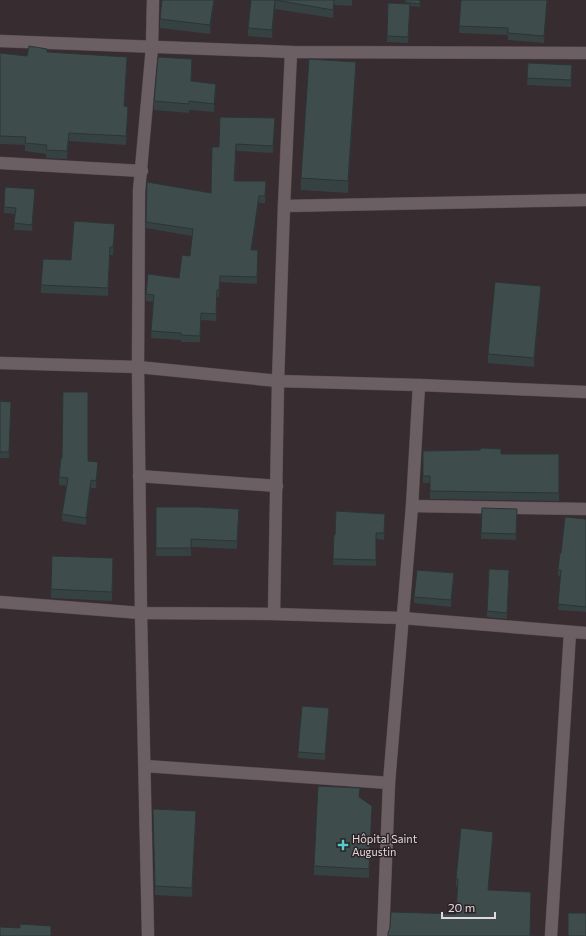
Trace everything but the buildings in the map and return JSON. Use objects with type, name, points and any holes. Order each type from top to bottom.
[{"type":"street","points":[[148,936],[145,766],[140,613],[138,367],[140,191],[152,47],[153,0]]},
{"type":"street","points":[[0,41],[291,52],[586,53]]},
{"type":"street","points":[[274,614],[278,382],[291,52]]},
{"type":"street","points":[[0,163],[142,171]]},
{"type":"street","points":[[284,206],[586,200]]},
{"type":"street","points":[[0,363],[138,367],[278,382],[419,385],[586,392]]},
{"type":"street","points":[[383,936],[389,783],[412,506],[419,385]]},
{"type":"street","points":[[139,476],[277,486]]},
{"type":"street","points":[[412,506],[586,509]]},
{"type":"street","points":[[0,602],[140,613],[274,614],[402,618],[586,633]]},
{"type":"street","points":[[551,936],[570,632]]},
{"type":"street","points":[[145,766],[389,783]]},
{"type":"place","name":"Hôpital Saint Augustin","points":[[343,845]]}]
